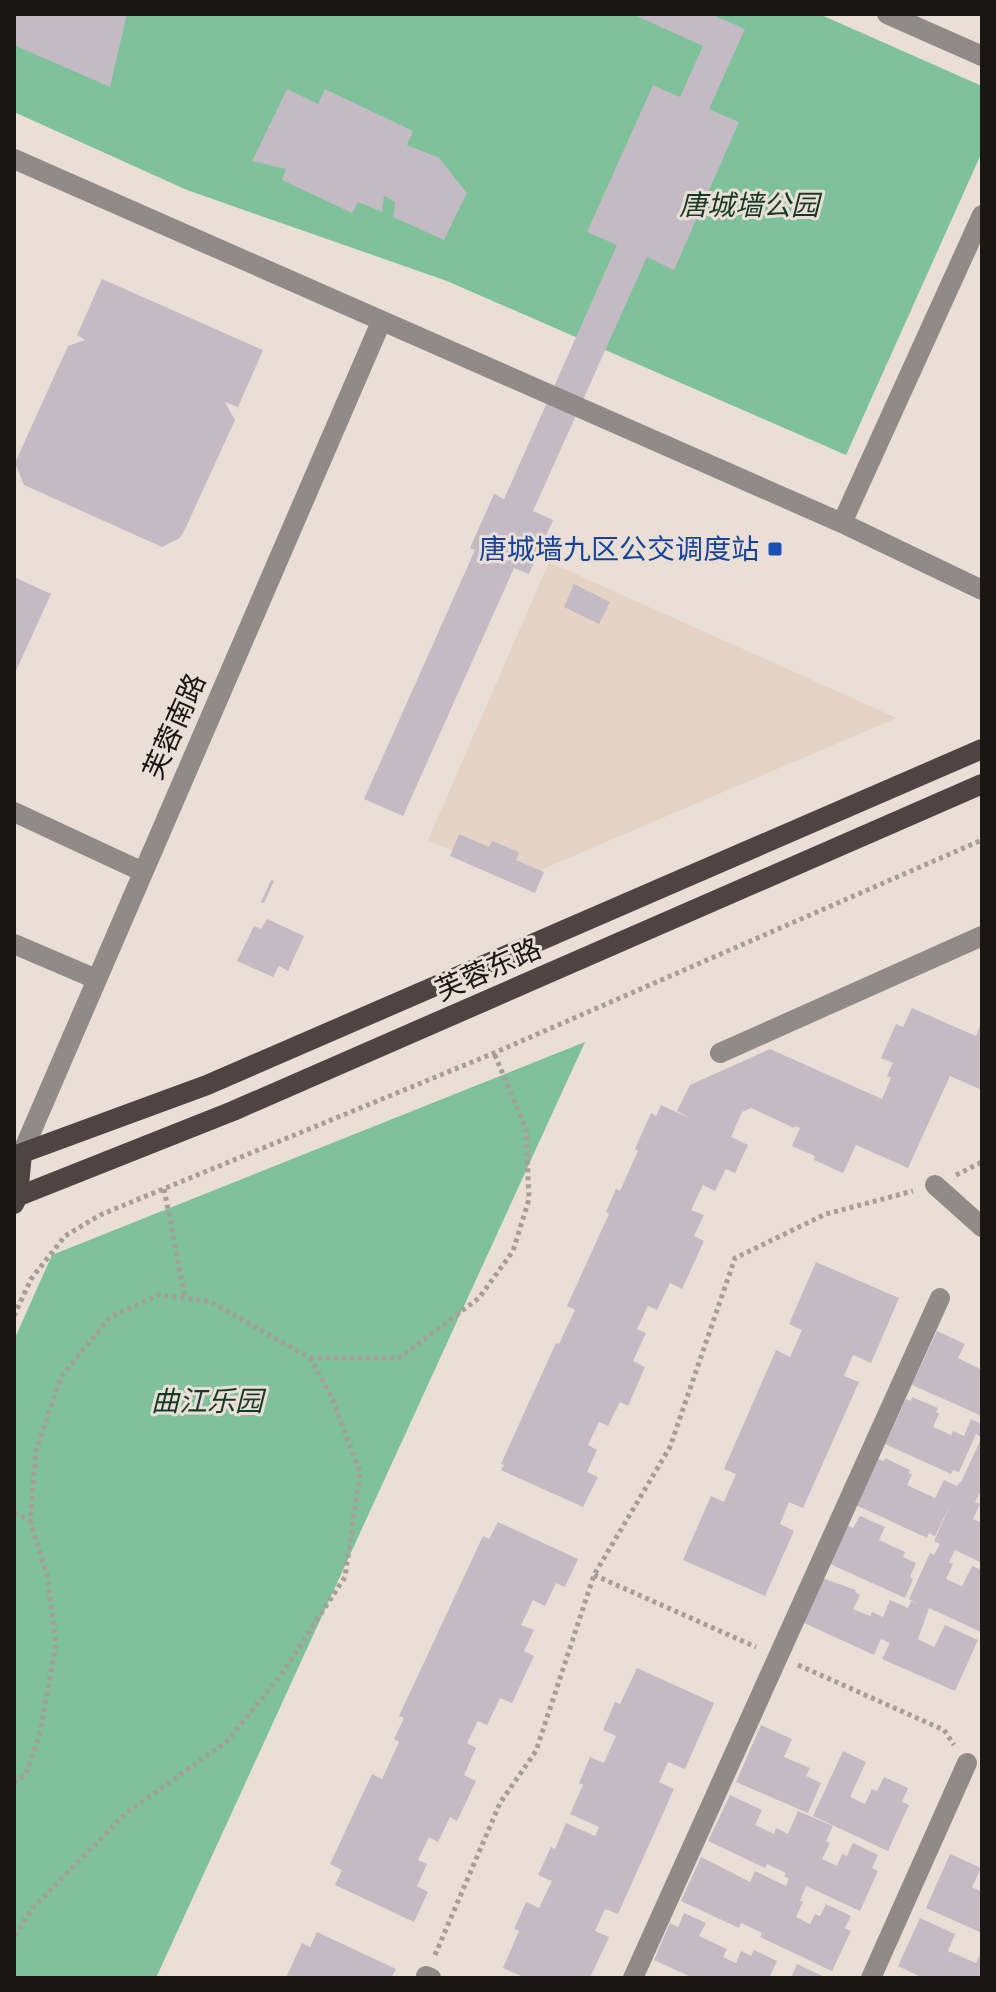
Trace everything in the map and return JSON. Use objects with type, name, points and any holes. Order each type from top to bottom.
[{"type":"main road","name":"芙蓉东路","points":[[17,1158],[207,1085],[982,749]]},
{"type":"main road","name":"芙蓉东路","points":[[15,1199],[233,1111],[982,784]]},
{"type":"main road","name":"芙蓉南路","points":[[15,1199],[17,1158]]},
{"type":"street","points":[[887,14],[982,56]]},
{"type":"street","points":[[14,159],[842,523],[982,590]]},
{"type":"street","points":[[842,523],[982,215]]},
{"type":"street","name":"芙蓉南路","points":[[17,1158],[381,322]]},
{"type":"street","points":[[14,812],[141,871]]},
{"type":"street","points":[[720,1053],[982,936]]},
{"type":"street","points":[[14,944],[96,979]]},
{"type":"street","points":[[935,1185],[982,1227]]},
{"type":"street","points":[[633,1978],[940,1298]]},
{"type":"street","points":[[871,1978],[967,1763]]},
{"type":"path","points":[[14,1316],[31,1279],[65,1236],[100,1215],[494,1053],[982,840]]},
{"type":"path","points":[[14,1783],[26,1774],[40,1733],[56,1644],[47,1576],[30,1520],[36,1450],[61,1377],[110,1317],[159,1295],[209,1301],[310,1358],[399,1358],[479,1298],[513,1251],[529,1199],[526,1129],[494,1053]]},
{"type":"path","points":[[428,1977],[500,1803],[536,1751],[594,1575],[670,1447],[735,1258],[826,1214],[935,1185],[982,1162]]},
{"type":"path","points":[[164,1189],[185,1298]]},
{"type":"path","points":[[14,1937],[32,1909],[125,1814],[226,1742],[281,1675],[345,1577],[360,1472],[332,1398],[310,1358]]},
{"type":"path","points":[[14,1513],[30,1520]]},
{"type":"shaded area","name":"唐城墙九区公交调度站","points":[[549,562],[897,718],[517,880],[428,840]]},
{"type":"green space","name":"唐城墙公园","points":[[14,14],[819,14],[982,86],[982,152],[846,455],[447,281],[187,190],[14,112]]},
{"type":"green space","name":"曲江乐园","points":[[585,1042],[156,1978],[14,1978],[14,1340],[52,1255]]},
{"type":"building","points":[[14,14],[127,14],[110,87],[14,45]]},
{"type":"building","points":[[632,14],[711,14],[745,29],[709,109],[739,122],[674,270],[647,257],[533,511],[553,520],[529,574],[514,568],[403,816],[364,799],[475,550],[470,548],[494,494],[504,499],[617,245],[587,232],[653,85],[680,97],[703,46]]},
{"type":"building","points":[[287,89],[318,104],[325,89],[413,131],[407,145],[439,158],[467,193],[444,240],[393,217],[395,202],[384,196],[382,212],[358,202],[352,213],[282,180],[286,169],[252,161]]},
{"type":"building","points":[[102,279],[263,350],[238,407],[225,402],[235,420],[186,527],[180,538],[162,547],[24,485],[15,463],[68,346],[85,340],[77,335]]},
{"type":"building","points":[[14,577],[51,594],[14,675]]},
{"type":"building","points":[[574,584],[610,602],[599,624],[564,607]]},
{"type":"building","points":[[459,834],[489,847],[492,841],[519,852],[516,860],[544,872],[535,893],[450,856]]},
{"type":"building","points":[[271,880],[274,881],[264,903],[261,902]]},
{"type":"building","points":[[267,919],[304,936],[288,971],[279,966],[273,977],[237,961],[254,926],[261,929]]},
{"type":"building","points":[[912,1008],[976,1036],[982,1021],[982,1090],[950,1076],[908,1168],[856,1145],[843,1173],[792,1146],[800,1128],[751,1108],[742,1112],[731,1137],[748,1145],[735,1173],[726,1169],[715,1191],[703,1185],[691,1210],[704,1215],[694,1236],[704,1241],[682,1289],[670,1283],[657,1310],[648,1306],[637,1329],[646,1333],[633,1361],[645,1367],[628,1406],[620,1402],[608,1426],[599,1422],[588,1445],[597,1450],[587,1472],[598,1477],[583,1507],[501,1470],[556,1343],[559,1344],[575,1310],[567,1306],[609,1214],[606,1212],[616,1189],[620,1191],[638,1151],[635,1149],[651,1113],[656,1116],[661,1105],[691,1119],[677,1111],[690,1085],[770,1049],[882,1099],[891,1078],[887,1076],[893,1063],[881,1058],[896,1024],[903,1027]]},
{"type":"building","points":[[816,1262],[899,1298],[871,1363],[853,1355],[844,1376],[859,1382],[803,1508],[789,1502],[780,1524],[794,1531],[765,1596],[683,1560],[711,1496],[724,1502],[736,1474],[724,1469],[776,1350],[790,1357],[802,1330],[789,1324]]},
{"type":"building","points":[[937,1331],[965,1344],[958,1358],[982,1370],[982,1416],[912,1385]]},
{"type":"building","points":[[912,1397],[938,1408],[933,1427],[951,1435],[953,1431],[964,1436],[971,1419],[982,1424],[982,1437],[976,1434],[959,1472],[953,1470],[951,1474],[885,1444],[906,1399],[911,1401]]},
{"type":"building","points":[[982,1437],[982,1489],[975,1502],[980,1504],[973,1519],[982,1523],[982,1563],[955,1550],[946,1579],[962,1586],[972,1566],[982,1570],[982,1630],[929,1608],[918,1639],[934,1647],[945,1625],[978,1640],[955,1691],[882,1659],[890,1643],[881,1639],[874,1655],[802,1622],[822,1578],[856,1590],[860,1595],[853,1609],[870,1616],[872,1612],[883,1617],[890,1600],[908,1608],[911,1601],[919,1605],[909,1599],[930,1553],[934,1555],[940,1544],[934,1541],[952,1501],[935,1536],[929,1533],[927,1538],[856,1505],[878,1459],[884,1461],[885,1458],[910,1470],[912,1475],[907,1485],[935,1498],[944,1480],[957,1486],[962,1480]]},
{"type":"building","points":[[860,1516],[885,1527],[879,1540],[905,1552],[903,1557],[916,1563],[905,1598],[830,1564],[847,1525],[853,1528]]},
{"type":"building","points":[[498,1522],[578,1559],[565,1587],[556,1583],[545,1606],[533,1600],[521,1625],[534,1630],[524,1651],[534,1656],[512,1703],[500,1698],[487,1725],[478,1721],[467,1743],[476,1748],[464,1775],[476,1781],[457,1821],[450,1817],[438,1842],[429,1837],[418,1860],[427,1864],[417,1886],[428,1892],[414,1922],[335,1885],[342,1870],[330,1864],[372,1774],[382,1779],[399,1742],[394,1739],[404,1718],[399,1716],[483,1536],[489,1539]]},
{"type":"building","points":[[637,1668],[714,1703],[685,1769],[668,1762],[659,1782],[674,1789],[618,1914],[605,1909],[595,1931],[609,1937],[590,1978],[526,1978],[503,1968],[519,1931],[514,1929],[526,1902],[539,1908],[552,1881],[538,1875],[551,1847],[555,1849],[566,1823],[595,1836],[599,1827],[570,1814],[583,1785],[579,1783],[590,1757],[604,1763],[616,1736],[603,1730],[615,1702],[620,1704]]},
{"type":"building","points":[[761,1725],[792,1739],[784,1757],[810,1768],[806,1776],[821,1783],[808,1813],[736,1782]]},
{"type":"building","points":[[843,1751],[866,1762],[850,1797],[865,1804],[872,1789],[877,1791],[884,1777],[908,1788],[902,1802],[909,1805],[888,1851],[813,1816]]},
{"type":"building","points":[[730,1795],[762,1810],[755,1825],[774,1834],[776,1828],[788,1834],[798,1811],[833,1826],[826,1841],[830,1843],[822,1859],[837,1866],[842,1854],[847,1856],[853,1843],[878,1855],[872,1868],[878,1871],[860,1911],[806,1886],[800,1901],[803,1902],[796,1917],[810,1924],[815,1914],[820,1916],[826,1904],[851,1916],[845,1928],[851,1931],[832,1971],[760,1937],[762,1933],[754,1929],[741,1923],[739,1928],[681,1901],[701,1857],[750,1882],[755,1871],[786,1886],[789,1879],[784,1876],[786,1873],[767,1864],[765,1868],[708,1841]]},
{"type":"building","points":[[950,1854],[981,1868],[972,1887],[982,1892],[982,1933],[926,1908]]},
{"type":"building","points":[[684,1913],[706,1923],[699,1936],[727,1949],[723,1957],[736,1963],[741,1951],[751,1956],[754,1950],[777,1961],[769,1978],[693,1978],[654,1960],[670,1923],[678,1927]]},
{"type":"building","points":[[920,1918],[955,1934],[948,1951],[976,1963],[982,1950],[982,1978],[923,1978],[898,1966]]},
{"type":"building","points":[[317,1932],[396,1969],[391,1978],[286,1978],[302,1943],[310,1947]]},
{"type":"building","points":[[797,1964],[827,1978],[791,1978]]},
{"type":"place","name":"唐城墙九区公交调度站","points":[[775,549]]}]
